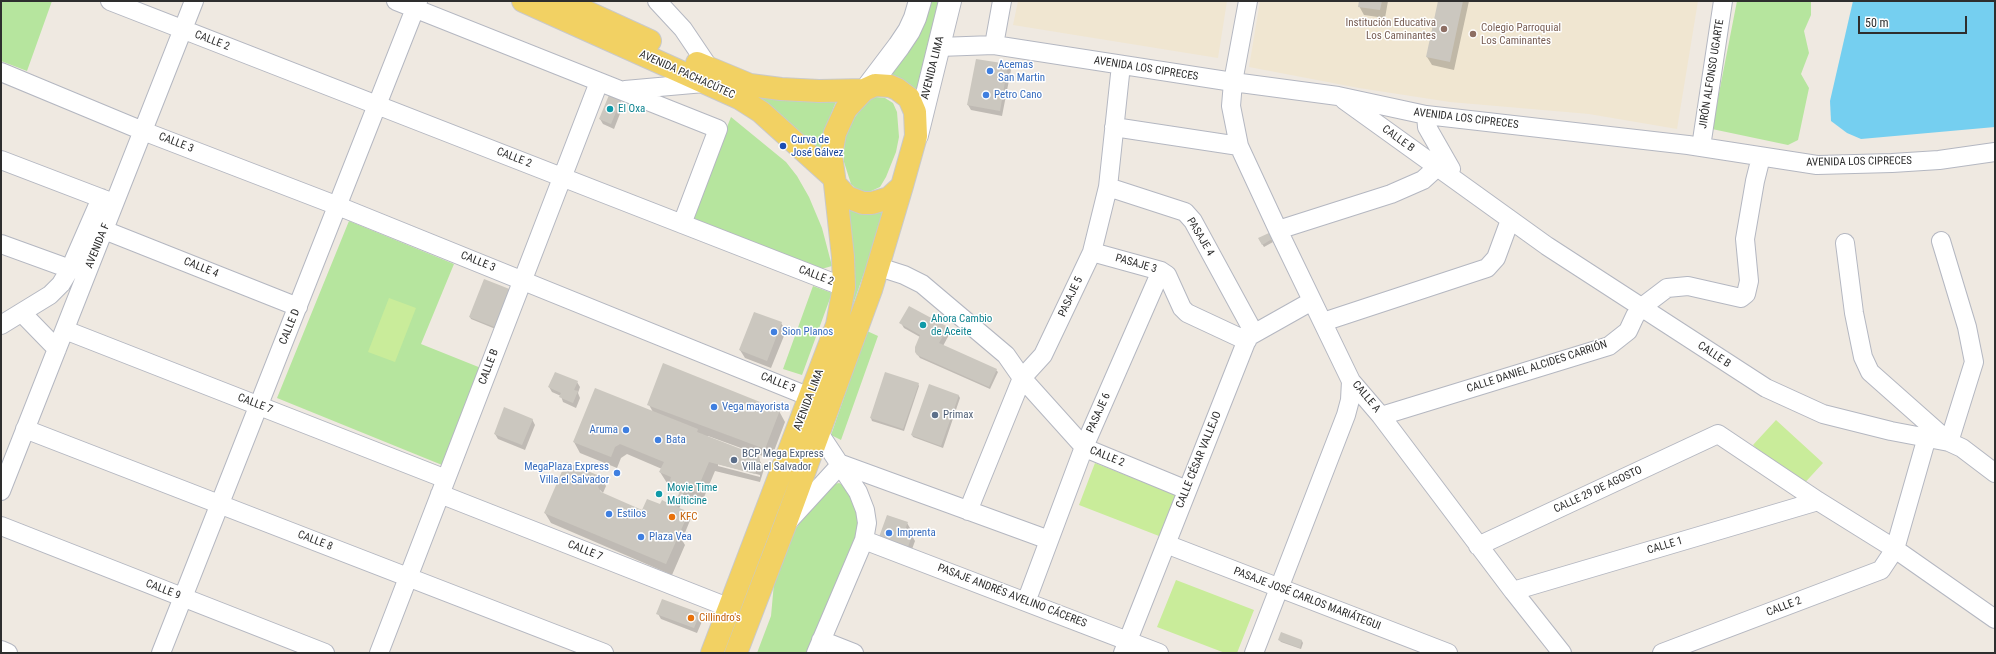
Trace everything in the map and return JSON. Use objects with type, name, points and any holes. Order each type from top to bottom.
[{"type":"main road","name":"AVENIDA PACHACÚTEC","points":[[523,1],[707,76],[750,85],[781,89],[819,91],[866,89]]},
{"type":"main road","name":"AVENIDA PACHACÚTEC","points":[[562,1],[707,76],[761,112],[834,180]]},
{"type":"main road","points":[[866,89],[883,85],[897,89],[909,98],[915,112],[916,136],[902,186],[889,198],[872,203],[863,203],[847,197],[834,180],[832,155],[836,133],[846,110],[866,89],[906,36],[915,18],[920,1]]},
{"type":"main road","name":"AVENIDA LIMA","points":[[916,136],[950,1]]},
{"type":"main road","name":"AVENIDA LIMA","points":[[712,653],[837,325],[844,287],[843,257],[834,180]]},
{"type":"main road","name":"AVENIDA LIMA","points":[[736,653],[819,434],[878,266],[902,186]]},
{"type":"street","name":"CALLE 2","points":[[110,1],[844,287]]},
{"type":"street","name":"AVENIDA F","points":[[1,491],[9,450],[26,429],[104,230],[108,200],[143,131],[194,1]]},
{"type":"street","points":[[396,1],[417,5],[599,82],[718,129],[682,224]]},
{"type":"street","name":"AVENIDA PACHACÚTEC","points":[[657,1],[683,29],[707,76]]},
{"type":"street","points":[[994,44],[1002,1]]},
{"type":"street","name":"CALLE A","points":[[1248,1],[1233,82],[1231,106],[1239,146],[1312,301],[1351,380],[1381,416],[1512,592],[1562,653]]},
{"type":"street","name":"JIRÓN ALFONSO UGARTE","points":[[1701,148],[1723,1]]},
{"type":"street","name":"CALLE D","points":[[161,653],[417,5]]},
{"type":"street","name":"AVENIDA LOS CIPRECES","points":[[939,47],[994,44],[1233,82],[1338,96],[1426,116],[1701,148],[1816,165],[1939,160],[1995,152]]},
{"type":"street","name":"PASAJE 5","points":[[968,511],[1022,378],[1043,355],[1092,252],[1108,187],[1121,65]]},
{"type":"street","name":"CALLE 3","points":[[1,72],[143,131],[338,206],[810,397]]},
{"type":"street","points":[[620,90],[707,76]]},
{"type":"street","name":"CALLE B","points":[[379,653],[599,82]]},
{"type":"street","name":"CALLE B","points":[[1338,96],[1441,163],[1457,182],[1547,246],[1759,384],[1823,414],[1891,431],[1949,442],[1962,448],[1995,472]]},
{"type":"street","name":"CALLE B","points":[[1426,116],[1427,127],[1441,163]]},
{"type":"street","points":[[1114,127],[1239,146]]},
{"type":"street","name":"CALLE DANIEL ALCIDES CARRIÓN","points":[[1381,416],[1609,346],[1628,331],[1635,316],[1642,307],[1667,288],[1688,286],[1741,298],[1746,294],[1749,281],[1745,239],[1755,181],[1761,157]]},
{"type":"street","points":[[1,160],[108,200],[61,284],[50,295],[1,325]]},
{"type":"street","points":[[1278,230],[1391,194],[1423,180],[1441,163]]},
{"type":"street","name":"PASAJE 4","points":[[1108,187],[1185,212],[1193,221],[1251,337]]},
{"type":"street","points":[[1323,322],[1487,268],[1496,258],[1510,220]]},
{"type":"street","name":"CALLE 4","points":[[104,230],[298,307]]},
{"type":"street","points":[[1845,243],[1854,313],[1863,357],[1870,372],[1949,442],[1974,362],[1967,327],[1941,241]]},
{"type":"street","points":[[1,244],[70,269]]},
{"type":"street","name":"PASAJE 3","points":[[1092,252],[1162,271],[1167,275],[1182,308],[1187,313],[1251,337]]},
{"type":"street","name":"CALLE 2","points":[[878,266],[904,275],[922,284],[1006,355],[1022,378],[1084,447],[1187,490]]},
{"type":"street","name":"PASAJE 6","points":[[1026,602],[1084,447],[1162,271]]},
{"type":"street","points":[[1251,337],[1312,301]]},
{"type":"street","points":[[22,313],[57,349]]},
{"type":"street","name":"CALLE 7","points":[[65,330],[259,406],[730,608]]},
{"type":"street","name":"CALLE CÉSAR VALLEJO","points":[[1126,647],[1187,490],[1251,337]]},
{"type":"street","points":[[1254,653],[1346,415],[1350,400],[1351,380]]},
{"type":"street","name":"CALLE 8","points":[[26,429],[604,653]]},
{"type":"street","name":"AVENIDA LIMA","points":[[818,647],[864,540],[867,523],[865,510],[858,492],[841,464],[819,434]]},
{"type":"street","name":"CALLE 29 DE AGOSTO","points":[[1478,546],[1718,434],[1818,501]]},
{"type":"street","name":"CALLE 2","points":[[1662,653],[1881,570],[1895,549],[1926,437]]},
{"type":"street","points":[[785,525],[841,464],[1049,540]]},
{"type":"street","points":[[1818,501],[1895,549],[1995,619]]},
{"type":"street","name":"CALLE 1","points":[[1512,592],[1818,501]]},
{"type":"street","name":"CALLE 9","points":[[1,526],[325,653]]},
{"type":"street","name":"PASAJE ANDRÉS AVELINO CÁCERES","points":[[864,540],[1026,602],[1126,647],[1159,653]]},
{"type":"street","name":"PASAJE JOSÉ CARLOS MARIÁTEGUI","points":[[1166,544],[1448,653]]},
{"type":"street","points":[[818,647],[854,653]]},
{"type":"street","points":[[1,650],[8,653]]},
{"type":"shaded area","points":[[1018,1],[1227,1],[1218,58],[1013,25]]},
{"type":"shaded area","name":"Colegio Parroquial Los Caminantes","points":[[1260,1],[1698,1],[1677,129],[1589,114],[1450,102],[1359,88],[1249,67]]},
{"type":"green space","points":[[1,1],[52,1],[27,71],[1,61]]},
{"type":"green space","points":[[928,1],[938,1],[918,95],[887,72]]},
{"type":"green space","points":[[1737,1],[1811,1],[1811,15],[1804,31],[1809,53],[1801,74],[1809,88],[1798,140],[1788,145],[1712,129]]},
{"type":"green space","points":[[725,81],[837,99],[831,114],[821,151]]},
{"type":"green space","points":[[876,97],[885,98],[893,103],[897,112],[899,137],[896,152],[886,177],[880,187],[869,192],[858,190],[851,184],[844,162],[844,149],[846,134],[852,121],[867,101]]},
{"type":"green space","points":[[731,117],[786,162],[797,176],[809,197],[822,228],[832,266],[818,270],[690,219]]},
{"type":"green space","points":[[884,208],[871,253],[842,336],[845,213],[849,209]]},
{"type":"green space","points":[[349,221],[454,264],[421,344],[486,370],[447,467],[277,398]]},
{"type":"green space","points":[[813,286],[832,293],[802,375],[783,369]]},
{"type":"green space","points":[[389,298],[416,308],[395,362],[368,352]]},
{"type":"green space","points":[[867,331],[878,336],[841,440],[831,435]]},
{"type":"green space","points":[[1776,420],[1823,463],[1800,488],[1753,445]]},
{"type":"green space","points":[[1095,463],[1176,495],[1159,536],[1079,505]]},
{"type":"green space","points":[[839,483],[849,488],[862,521],[814,653],[757,653],[771,616],[774,583],[794,531],[830,485]]},
{"type":"green space","points":[[1176,580],[1254,610],[1237,653],[1225,653],[1157,627]]},
{"type":"water","points":[[1853,1],[1995,1],[1995,127],[1861,139],[1847,133],[1831,121],[1830,101]]},
{"type":"building","points":[[1359,1],[1382,1],[1380,10],[1358,7]]},
{"type":"building","name":"Institución Educativa Los Caminantes","points":[[1438,1],[1463,1],[1450,62],[1426,57]]},
{"type":"building","points":[[976,59],[1008,64],[1000,111],[967,105]]},
{"type":"building","name":"El Oxa","points":[[609,95],[621,100],[611,124],[599,119]]},
{"type":"building","points":[[1269,233],[1272,239],[1262,245],[1258,238]]},
{"type":"building","points":[[484,279],[512,290],[497,328],[469,317]]},
{"type":"building","points":[[909,306],[948,327],[939,343],[997,369],[989,387],[917,355],[915,352],[915,347],[920,335],[899,323]]},
{"type":"building","points":[[754,312],[782,322],[767,361],[739,350]]},
{"type":"building","name":"Vega mayorista","points":[[663,363],[780,410],[765,449],[647,405]]},
{"type":"building","points":[[555,372],[578,381],[574,390],[578,391],[573,403],[559,397],[561,393],[548,387]]},
{"type":"building","name":"Primax","points":[[885,372],[919,383],[903,429],[870,418]]},
{"type":"building","name":"Primax","points":[[929,384],[959,395],[941,446],[911,435]]},
{"type":"building","points":[[595,388],[698,429],[697,432],[759,456],[760,460],[755,474],[709,462],[696,492],[686,488],[677,507],[689,512],[666,564],[544,513],[566,462],[602,477],[598,487],[601,492],[642,510],[647,499],[660,504],[662,500],[674,506],[682,486],[670,481],[671,477],[659,472],[664,462],[620,444],[615,447],[611,457],[573,442]]},
{"type":"building","points":[[504,407],[533,419],[522,445],[494,434]]},
{"type":"building","points":[[887,515],[908,522],[904,532],[912,535],[908,547],[879,537]]},
{"type":"building","points":[[662,599],[700,613],[694,628],[656,614]]},
{"type":"building","points":[[1281,632],[1302,640],[1300,648],[1278,640]]},
{"type":"place","name":"Institución Educativa Los Caminantes","points":[[1444,29]]},
{"type":"place","name":"Colegio Parroquial Los Caminantes","points":[[1473,34]]},
{"type":"place","name":"Acemas San Martin","points":[[990,71]]},
{"type":"place","name":"Petro Cano","points":[[986,95]]},
{"type":"place","name":"El Oxa","points":[[610,109]]},
{"type":"place","name":"Curva de José Gálvez","points":[[783,146]]},
{"type":"place","name":"Ahora Cambio de Aceite","points":[[923,325]]},
{"type":"place","name":"Sion Planos","points":[[774,332]]},
{"type":"place","name":"Vega mayorista","points":[[714,407]]},
{"type":"place","name":"Primax","points":[[935,415]]},
{"type":"place","name":"Aruma","points":[[626,430]]},
{"type":"place","name":"Bata","points":[[658,440]]},
{"type":"place","name":"BCP Mega Express Villa el Salvador","points":[[734,460]]},
{"type":"place","name":"MegaPlaza Express Villa el Salvador","points":[[617,473]]},
{"type":"place","name":"Movie Time Multicine","points":[[659,494]]},
{"type":"place","name":"Estilos","points":[[609,514]]},
{"type":"place","name":"KFC","points":[[672,517]]},
{"type":"place","name":"Imprenta","points":[[889,533]]},
{"type":"place","name":"Plaza Vea","points":[[641,537]]},
{"type":"place","name":"Cillindro's","points":[[691,618]]}]
